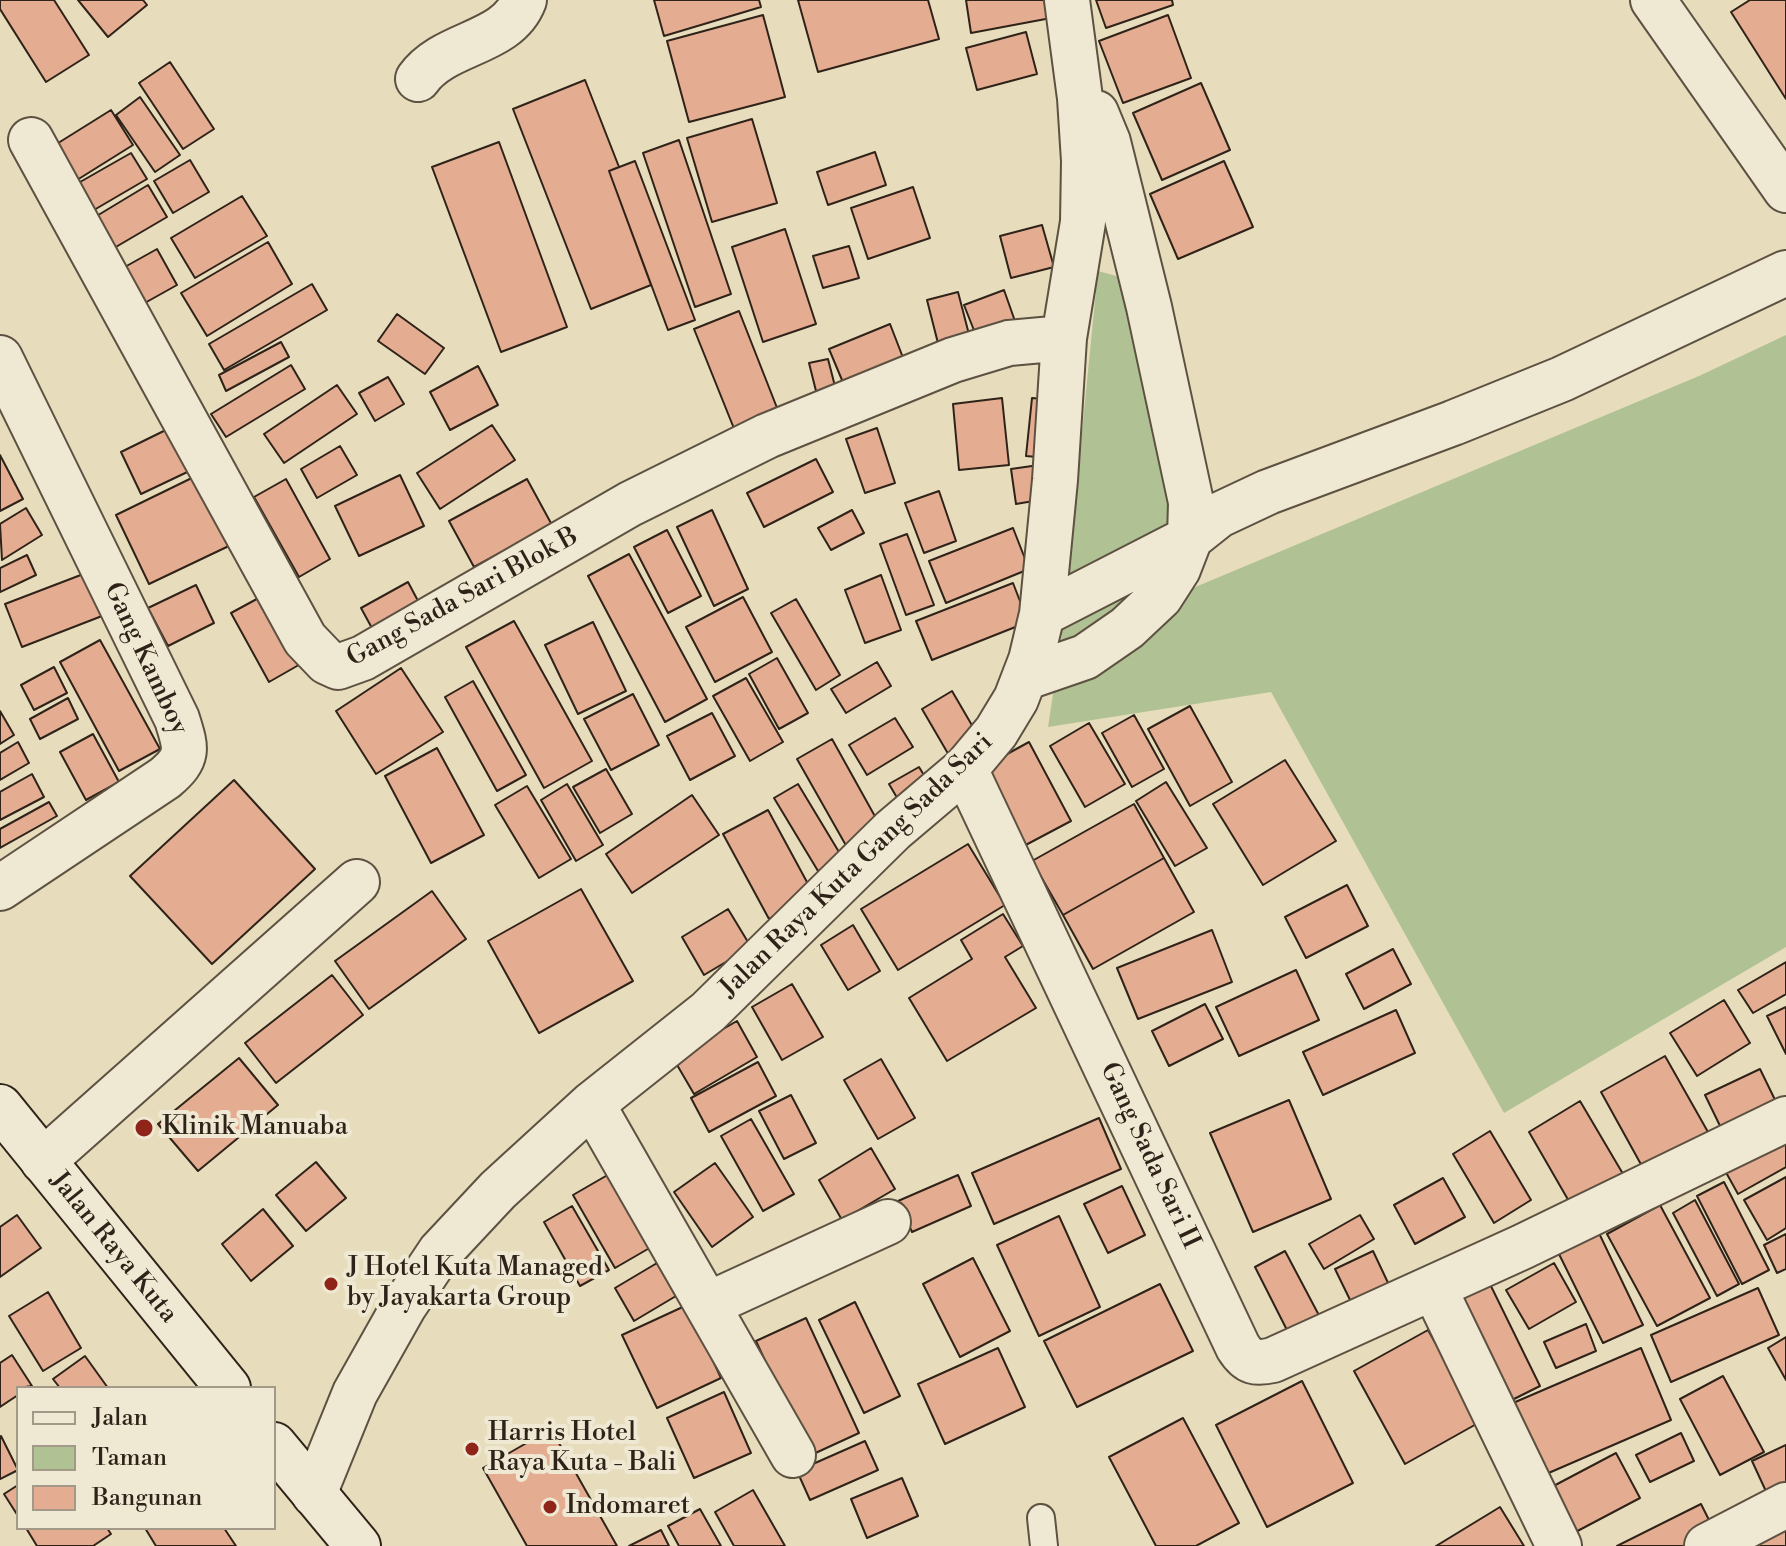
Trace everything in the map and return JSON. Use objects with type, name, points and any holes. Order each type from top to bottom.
[{"type":"street","points":[[418,79],[434,61],[509,25],[519,13],[524,0]]},
{"type":"street","name":"Jalan Raya Kuta Gang Sada Sari","points":[[314,1494],[355,1393],[404,1306],[440,1252],[498,1190],[592,1104],[708,1012],[893,830],[965,769],[996,732],[1016,699],[1042,614],[1064,338],[1083,222],[1084,161],[1080,98],[1067,0]]},
{"type":"street","points":[[1653,0],[1786,190]]},
{"type":"street","points":[[1024,678],[1085,657],[1127,628],[1160,597],[1178,569],[1190,538],[1191,502],[1149,307],[1108,142],[1101,119],[1080,98]]},
{"type":"street","name":"Gang Sada Sari Blok B","points":[[31,140],[305,639],[327,662],[338,667],[363,658],[630,504],[767,436],[953,360],[1009,343],[1064,338]]},
{"type":"street","points":[[1042,614],[1190,538],[1219,515],[1268,492],[1562,379],[1786,273]]},
{"type":"street","name":"Gang Kamboy","points":[[0,358],[177,719],[186,748],[180,766],[165,778],[0,888]]},
{"type":"street","name":"Gang Sada Sari II","points":[[965,769],[1245,1358],[1257,1363],[1273,1360],[1434,1288],[1786,1119]]},
{"type":"street","points":[[43,1161],[357,882]]},
{"type":"street","points":[[592,1104],[793,1455]]},
{"type":"street","name":"Jalan Raya Kuta","points":[[0,1107],[226,1386]]},
{"type":"street","points":[[707,1305],[888,1222]]},
{"type":"street","points":[[1434,1288],[1559,1546]]},
{"type":"street","points":[[276,1447],[358,1546]]},
{"type":"street","points":[[1707,1546],[1786,1505]]},
{"type":"lane","points":[[1041,1518],[1044,1546]]},
{"type":"green space","points":[[1098,271],[1120,277],[1177,530],[1181,593],[1699,376],[1786,335],[1786,947],[1504,1113],[1271,692],[1048,727],[1061,642]]},
{"type":"building","points":[[0,0],[54,0],[89,55],[46,82],[0,9]]},
{"type":"building","points":[[78,0],[143,0],[147,5],[108,37]]},
{"type":"building","points":[[654,0],[759,0],[761,7],[664,36]]},
{"type":"building","points":[[798,0],[928,0],[939,39],[818,72]]},
{"type":"building","points":[[966,0],[1047,0],[1051,18],[971,33]]},
{"type":"building","points":[[1096,0],[1172,0],[1173,5],[1106,28]]},
{"type":"building","points":[[1750,0],[1786,0],[1786,99],[1731,12]]},
{"type":"building","points":[[763,15],[785,97],[689,122],[667,41]]},
{"type":"building","points":[[1168,15],[1191,78],[1123,103],[1099,41]]},
{"type":"building","points":[[1026,32],[1037,74],[977,90],[966,48]]},
{"type":"building","points":[[170,62],[214,129],[183,149],[139,83]]},
{"type":"building","points":[[585,80],[619,167],[609,171],[651,285],[591,309],[513,109]]},
{"type":"building","points":[[1201,83],[1230,150],[1162,180],[1133,113]]},
{"type":"building","points":[[140,97],[180,155],[155,172],[116,115]]},
{"type":"building","points":[[111,110],[133,145],[77,180],[55,145]]},
{"type":"building","points":[[752,119],[777,203],[712,222],[687,138]]},
{"type":"building","points":[[679,140],[731,294],[695,307],[643,153]]},
{"type":"building","points":[[499,142],[567,327],[501,352],[432,167]]},
{"type":"building","points":[[875,152],[886,185],[828,205],[817,172]]},
{"type":"building","points":[[131,153],[147,179],[82,217],[66,190]]},
{"type":"building","points":[[190,160],[209,192],[173,213],[154,181]]},
{"type":"building","points":[[635,161],[695,320],[668,330],[609,171]]},
{"type":"building","points":[[1224,161],[1253,227],[1178,259],[1150,194]]},
{"type":"building","points":[[148,185],[167,217],[109,251],[90,220]]},
{"type":"building","points":[[913,187],[930,238],[868,259],[851,208]]},
{"type":"building","points":[[242,196],[267,236],[195,278],[171,238]]},
{"type":"building","points":[[1042,225],[1054,267],[1011,278],[1000,236]]},
{"type":"building","points":[[785,229],[816,324],[763,342],[732,247]]},
{"type":"building","points":[[268,242],[292,284],[207,336],[181,293]]},
{"type":"building","points":[[849,246],[859,278],[823,288],[813,256]]},
{"type":"building","points":[[157,249],[177,285],[143,304],[123,268]]},
{"type":"building","points":[[312,284],[327,310],[224,370],[209,344]]},
{"type":"building","points":[[1004,290],[1016,324],[977,338],[964,305]]},
{"type":"building","points":[[958,292],[972,346],[941,355],[927,300]]},
{"type":"building","points":[[739,311],[781,418],[737,436],[694,329]]},
{"type":"building","points":[[397,314],[444,348],[425,374],[378,341]]},
{"type":"building","points":[[890,324],[907,368],[847,392],[829,349]]},
{"type":"building","points":[[281,342],[289,357],[226,391],[219,375]]},
{"type":"building","points":[[828,359],[838,398],[819,403],[809,363]]},
{"type":"building","points":[[291,365],[305,389],[226,437],[211,414]]},
{"type":"building","points":[[478,366],[498,405],[450,430],[430,392]]},
{"type":"building","points":[[388,377],[404,404],[375,421],[359,393]]},
{"type":"building","points":[[337,385],[357,414],[284,463],[264,434]]},
{"type":"building","points":[[1002,398],[1009,465],[959,470],[953,404]]},
{"type":"building","points":[[1032,398],[1054,400],[1048,458],[1026,456]]},
{"type":"building","points":[[180,423],[200,466],[141,494],[121,452]]},
{"type":"building","points":[[492,425],[515,460],[440,509],[417,473]]},
{"type":"building","points":[[877,428],[895,483],[865,493],[846,439]]},
{"type":"building","points":[[340,446],[357,475],[317,498],[301,469]]},
{"type":"building","points":[[0,455],[23,499],[0,511]]},
{"type":"building","points":[[816,459],[833,492],[764,527],[747,493]]},
{"type":"building","points":[[1039,465],[1045,499],[1016,504],[1011,469]]},
{"type":"building","points":[[200,474],[233,544],[149,584],[116,515]]},
{"type":"building","points":[[400,475],[424,526],[359,556],[335,506]]},
{"type":"building","points":[[286,479],[330,559],[299,577],[254,497]]},
{"type":"building","points":[[527,479],[552,525],[474,567],[449,521]]},
{"type":"building","points":[[939,491],[956,541],[924,553],[905,503]]},
{"type":"building","points":[[26,508],[42,535],[2,560],[0,524]]},
{"type":"building","points":[[712,510],[748,589],[714,606],[677,527]]},
{"type":"building","points":[[852,510],[864,533],[831,550],[818,528]]},
{"type":"building","points":[[1013,528],[1029,569],[946,603],[929,561]]},
{"type":"building","points":[[667,530],[701,596],[668,613],[634,547]]},
{"type":"building","points":[[907,534],[934,605],[906,615],[880,544]]},
{"type":"building","points":[[629,554],[707,699],[665,722],[588,576]]},
{"type":"building","points":[[27,555],[36,575],[0,592],[0,568]]},
{"type":"building","points":[[86,573],[102,616],[22,647],[5,604]]},
{"type":"building","points":[[881,575],[901,630],[865,643],[845,590]]},
{"type":"building","points":[[408,582],[426,616],[379,641],[361,608]]},
{"type":"building","points":[[1013,583],[1028,622],[932,660],[916,621]]},
{"type":"building","points":[[196,585],[214,623],[168,646],[148,608]]},
{"type":"building","points":[[266,594],[304,662],[269,682],[231,613]]},
{"type":"building","points":[[743,597],[772,652],[715,682],[686,627]]},
{"type":"building","points":[[796,599],[840,675],[816,690],[771,613]]},
{"type":"building","points":[[514,621],[592,761],[544,788],[466,647]]},
{"type":"building","points":[[593,622],[626,691],[578,714],[545,645]]},
{"type":"building","points":[[100,640],[160,749],[119,771],[60,662]]},
{"type":"building","points":[[777,658],[808,713],[779,729],[749,674]]},
{"type":"building","points":[[877,662],[891,686],[846,713],[831,689]]},
{"type":"building","points":[[54,667],[67,693],[34,710],[21,685]]},
{"type":"building","points":[[401,668],[443,732],[376,774],[336,711]]},
{"type":"building","points":[[746,678],[783,742],[750,761],[713,696]]},
{"type":"building","points":[[473,681],[526,775],[497,791],[445,697]]},
{"type":"building","points":[[952,691],[980,739],[950,757],[922,709]]},
{"type":"building","points":[[633,694],[659,745],[611,770],[584,719]]},
{"type":"building","points":[[68,698],[78,719],[40,739],[30,719]]},
{"type":"building","points":[[1190,706],[1232,782],[1190,806],[1148,729]]},
{"type":"building","points":[[0,711],[14,735],[0,744]]},
{"type":"building","points":[[712,713],[735,756],[690,780],[667,736]]},
{"type":"building","points":[[1134,715],[1164,769],[1132,787],[1102,733]]},
{"type":"building","points":[[895,718],[913,747],[867,775],[849,745]]},
{"type":"building","points":[[1089,723],[1125,784],[1085,807],[1050,746]]},
{"type":"building","points":[[93,734],[119,782],[86,800],[60,752]]},
{"type":"building","points":[[832,739],[882,829],[848,849],[797,759]]},
{"type":"building","points":[[18,742],[29,763],[0,780],[0,753]]},
{"type":"building","points":[[1029,742],[1071,821],[1020,848],[978,770]]},
{"type":"building","points":[[437,748],[484,835],[431,863],[385,776]]},
{"type":"building","points":[[1285,760],[1336,841],[1263,885],[1213,804]]},
{"type":"building","points":[[919,767],[933,790],[903,808],[889,784]]},
{"type":"building","points":[[606,769],[632,814],[600,833],[573,787]]},
{"type":"building","points":[[32,774],[44,797],[0,820],[0,792]]},
{"type":"building","points":[[234,780],[315,869],[212,964],[130,876]]},
{"type":"building","points":[[1166,782],[1207,848],[1175,866],[1136,801]]},
{"type":"building","points":[[567,784],[603,845],[576,861],[541,800]]},
{"type":"building","points":[[798,784],[842,857],[818,871],[774,798]]},
{"type":"building","points":[[527,786],[571,859],[539,878],[495,805]]},
{"type":"building","points":[[692,795],[719,835],[632,893],[606,854]]},
{"type":"building","points":[[49,802],[57,816],[0,848],[0,829]]},
{"type":"building","points":[[1134,804],[1164,858],[1063,915],[1032,861]]},
{"type":"building","points":[[768,810],[814,895],[769,919],[723,834]]},
{"type":"building","points":[[968,844],[1005,905],[898,970],[861,909]]},
{"type":"building","points":[[1164,858],[1194,912],[1093,969],[1063,915]]},
{"type":"building","points":[[1347,885],[1368,926],[1306,958],[1285,917]]},
{"type":"building","points":[[581,889],[633,981],[539,1033],[488,941]]},
{"type":"building","points":[[432,891],[466,939],[369,1009],[335,961]]},
{"type":"building","points":[[728,909],[751,947],[704,975],[682,937]]},
{"type":"building","points":[[1003,914],[1023,946],[1005,957],[1036,1008],[947,1061],[909,998],[972,959],[961,940]]},
{"type":"building","points":[[853,925],[880,971],[848,990],[821,945]]},
{"type":"building","points":[[1212,930],[1232,982],[1138,1019],[1117,968]]},
{"type":"building","points":[[1393,949],[1411,984],[1364,1009],[1346,974]]},
{"type":"building","points":[[1786,962],[1786,994],[1753,1013],[1738,990]]},
{"type":"building","points":[[1296,970],[1319,1020],[1239,1056],[1216,1007]]},
{"type":"building","points":[[332,975],[363,1015],[276,1083],[245,1043]]},
{"type":"building","points":[[792,984],[823,1037],[782,1060],[752,1007]]},
{"type":"building","points":[[1724,1000],[1750,1043],[1697,1076],[1670,1033]]},
{"type":"building","points":[[1205,1004],[1223,1039],[1169,1066],[1152,1031]]},
{"type":"building","points":[[1786,1007],[1786,1054],[1767,1016]]},
{"type":"building","points":[[1396,1010],[1415,1053],[1323,1095],[1303,1052]]},
{"type":"building","points":[[737,1021],[757,1057],[694,1094],[673,1058]]},
{"type":"building","points":[[1665,1056],[1708,1132],[1643,1168],[1601,1092]]},
{"type":"building","points":[[239,1058],[278,1105],[198,1171],[158,1124]]},
{"type":"building","points":[[881,1059],[915,1118],[878,1139],[844,1080]]},
{"type":"building","points":[[758,1062],[776,1096],[709,1132],[691,1098]]},
{"type":"building","points":[[1760,1069],[1778,1106],[1723,1132],[1705,1095]]},
{"type":"building","points":[[791,1095],[816,1143],[784,1159],[759,1111]]},
{"type":"building","points":[[1289,1100],[1331,1199],[1253,1232],[1210,1133]]},
{"type":"building","points":[[1580,1101],[1626,1179],[1574,1210],[1529,1132]]},
{"type":"building","points":[[1099,1118],[1121,1169],[994,1224],[972,1173]]},
{"type":"building","points":[[751,1119],[794,1194],[763,1211],[721,1136]]},
{"type":"building","points":[[1490,1131],[1531,1200],[1494,1223],[1453,1154]]},
{"type":"building","points":[[1786,1131],[1786,1167],[1738,1194],[1723,1167]]},
{"type":"building","points":[[871,1148],[895,1189],[842,1220],[819,1180]]},
{"type":"building","points":[[316,1162],[346,1198],[306,1231],[276,1195]]},
{"type":"building","points":[[715,1163],[753,1217],[712,1247],[674,1192]]},
{"type":"building","points":[[611,1173],[653,1246],[615,1268],[573,1195]]},
{"type":"building","points":[[958,1175],[971,1206],[912,1232],[898,1201]]},
{"type":"building","points":[[1786,1177],[1786,1228],[1767,1240],[1744,1200]]},
{"type":"building","points":[[1443,1178],[1465,1217],[1415,1244],[1394,1205]]},
{"type":"building","points":[[1724,1182],[1769,1270],[1742,1284],[1697,1196]]},
{"type":"building","points":[[1122,1186],[1145,1235],[1108,1253],[1084,1204]]},
{"type":"building","points":[[1695,1200],[1739,1284],[1717,1296],[1673,1213]]},
{"type":"building","points":[[1660,1205],[1710,1298],[1657,1326],[1607,1234]]},
{"type":"building","points":[[572,1206],[609,1270],[580,1286],[544,1222]]},
{"type":"building","points":[[263,1209],[293,1246],[251,1281],[222,1244]]},
{"type":"building","points":[[17,1215],[41,1248],[0,1277],[0,1227]]},
{"type":"building","points":[[1360,1215],[1374,1239],[1324,1269],[1309,1244]]},
{"type":"building","points":[[1059,1216],[1100,1307],[1039,1336],[997,1245]]},
{"type":"building","points":[[1597,1229],[1643,1325],[1603,1343],[1556,1248]]},
{"type":"building","points":[[1786,1234],[1786,1269],[1777,1273],[1764,1245]]},
{"type":"building","points":[[1285,1251],[1322,1321],[1291,1338],[1255,1267]]},
{"type":"building","points":[[1373,1251],[1390,1287],[1353,1306],[1335,1269]]},
{"type":"building","points":[[973,1258],[1010,1331],[960,1357],[923,1284]]},
{"type":"building","points":[[657,1263],[676,1296],[634,1321],[615,1288]]},
{"type":"building","points":[[1554,1263],[1576,1302],[1529,1329],[1506,1290]]},
{"type":"building","points":[[1487,1278],[1540,1386],[1508,1402],[1454,1295]]},
{"type":"building","points":[[1160,1284],[1193,1351],[1077,1407],[1044,1341]]},
{"type":"building","points":[[1758,1288],[1779,1335],[1671,1382],[1651,1335]]},
{"type":"building","points":[[48,1292],[81,1348],[43,1371],[9,1316]]},
{"type":"building","points":[[855,1302],[900,1396],[864,1413],[819,1320]]},
{"type":"building","points":[[687,1305],[721,1378],[657,1408],[622,1335]]},
{"type":"building","points":[[806,1318],[859,1433],[809,1456],[756,1341]]},
{"type":"building","points":[[1586,1324],[1596,1351],[1556,1368],[1544,1342]]},
{"type":"building","points":[[1428,1330],[1480,1422],[1405,1464],[1354,1371]]},
{"type":"building","points":[[1786,1337],[1786,1380],[1768,1348]]},
{"type":"building","points":[[998,1348],[1025,1407],[945,1444],[918,1384]]},
{"type":"building","points":[[1641,1348],[1671,1420],[1537,1478],[1506,1406]]},
{"type":"building","points":[[12,1355],[32,1386],[16,1386],[16,1396],[0,1407],[0,1363]]},
{"type":"building","points":[[85,1356],[107,1386],[58,1386],[53,1379]]},
{"type":"building","points":[[1723,1376],[1764,1452],[1720,1475],[1680,1399]]},
{"type":"building","points":[[1302,1381],[1353,1483],[1267,1527],[1216,1425]]},
{"type":"building","points":[[724,1392],[751,1453],[694,1478],[667,1418]]},
{"type":"building","points":[[1183,1418],[1239,1523],[1196,1546],[1156,1546],[1109,1457]]},
{"type":"building","name":"Indomaret","points":[[551,1429],[617,1546],[527,1546],[483,1468]]},
{"type":"building","points":[[1681,1433],[1694,1461],[1650,1482],[1636,1455]]},
{"type":"building","points":[[0,1437],[16,1471],[0,1479]]},
{"type":"building","points":[[865,1441],[878,1470],[810,1500],[797,1471]]},
{"type":"building","points":[[1786,1445],[1786,1493],[1770,1500],[1752,1461]]},
{"type":"building","points":[[1616,1453],[1640,1498],[1568,1536],[1544,1491]]},
{"type":"building","points":[[902,1478],[918,1516],[867,1538],[851,1499]]},
{"type":"building","points":[[16,1486],[16,1513],[4,1494]]},
{"type":"building","points":[[753,1490],[785,1546],[734,1546],[715,1512]]},
{"type":"building","points":[[1701,1504],[1717,1536],[1698,1546],[1617,1546]]},
{"type":"building","points":[[1500,1507],[1524,1546],[1436,1546]]},
{"type":"building","points":[[700,1509],[721,1546],[679,1546],[668,1526]]},
{"type":"building","points":[[1786,1524],[1786,1546],[1748,1546]]},
{"type":"building","points":[[27,1530],[108,1530],[111,1534],[93,1546],[37,1546]]},
{"type":"building","points":[[146,1530],[225,1530],[236,1546],[156,1546]]},
{"type":"building","points":[[661,1530],[669,1546],[629,1546]]},
{"type":"place","name":"Klinik Manuaba","points":[[144,1128]]},
{"type":"place","name":"J Hotel Kuta Managed by Jayakarta Group","points":[[331,1284]]},
{"type":"place","name":"Harris Hotel Raya Kuta - Bali","points":[[472,1449]]},
{"type":"place","name":"Indomaret","points":[[550,1507]]}]
